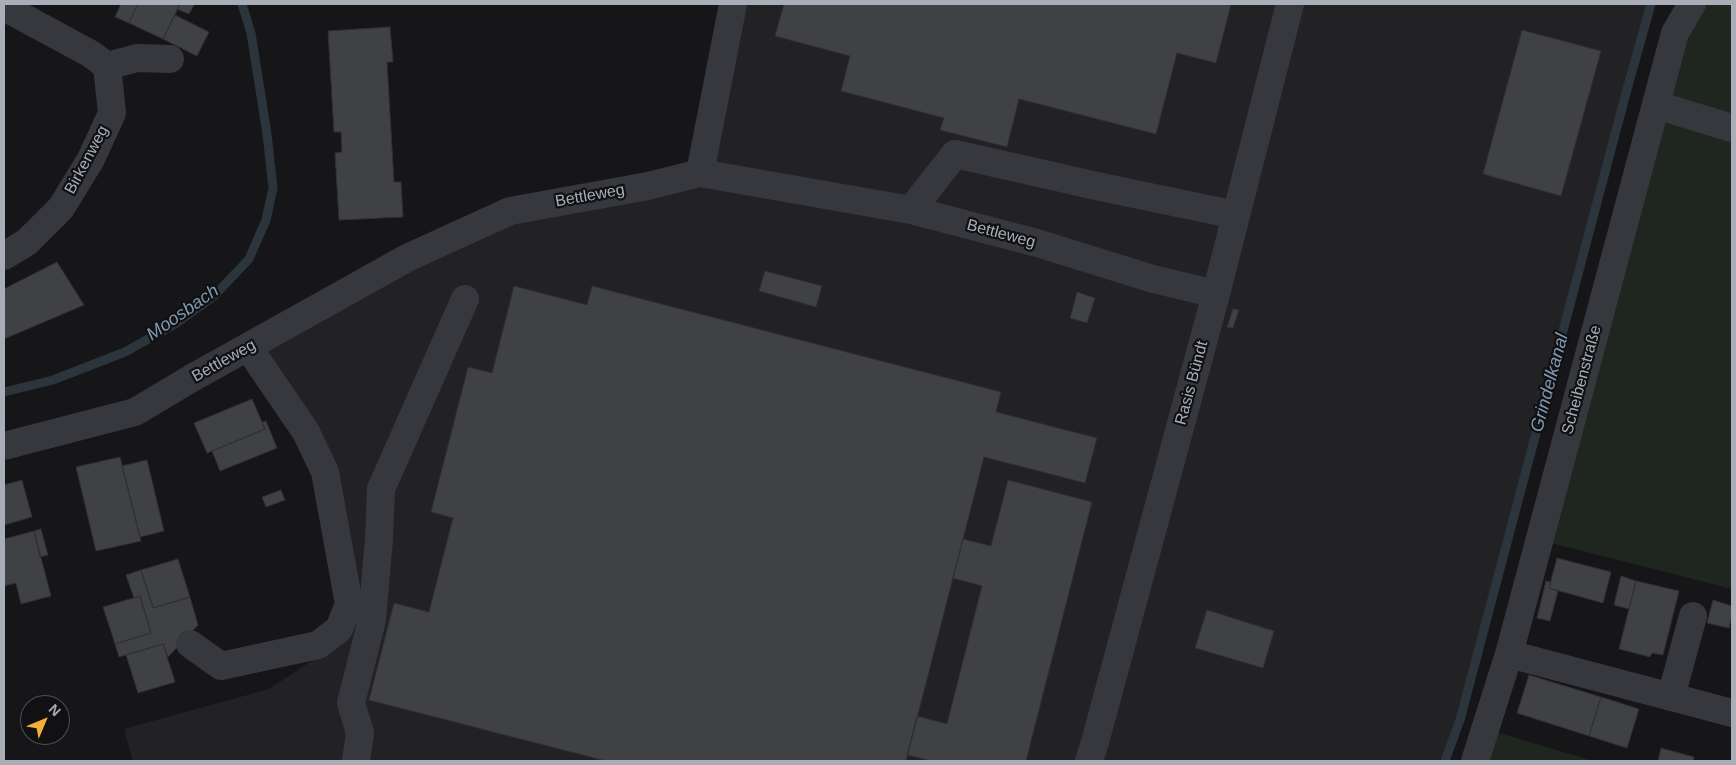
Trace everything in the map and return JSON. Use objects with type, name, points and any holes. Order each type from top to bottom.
[{"type":"street","points":[[700,173],[733,4]]},
{"type":"street","name":"Rasis Bündt","points":[[1089,761],[1216,294],[1290,4]]},
{"type":"street","name":"Scheibenstraße","points":[[1475,761],[1509,654],[1675,33],[1692,4]]},
{"type":"street","points":[[4,7],[91,54],[107,66],[137,58],[170,59]]},
{"type":"street","name":"Birkenweg","points":[[4,256],[27,242],[61,208],[91,159],[112,113],[107,66]]},
{"type":"street","points":[[1656,105],[1732,128]]},
{"type":"street","points":[[911,210],[955,154],[1236,215]]},
{"type":"street","name":"Bettleweg","points":[[4,446],[135,412],[407,258],[510,211],[648,186],[700,173],[911,210],[1037,243],[1153,279],[1216,294]]},
{"type":"street","points":[[356,761],[360,734],[351,704],[372,620],[381,489],[466,299]]},
{"type":"street","points":[[190,644],[220,666],[318,645],[339,629],[349,604],[325,472],[306,432],[248,347]]},
{"type":"street","points":[[1671,697],[1693,616]]},
{"type":"street","points":[[1509,654],[1732,713]]},
{"type":"shaded area","points":[[733,4],[1651,4],[1460,720],[1445,761],[133,761],[124,729],[269,689],[325,652],[339,629],[325,472],[248,347],[510,211],[700,173]]},
{"type":"shaded area","points":[[1692,4],[1732,4],[1732,589],[1543,541]]},
{"type":"shaded area","points":[[1492,731],[1594,761],[1475,761]]},
{"type":"building","points":[[121,4],[138,4],[129,23],[115,17]]},
{"type":"building","points":[[138,4],[180,4],[163,39],[129,23]]},
{"type":"building","points":[[180,4],[194,5],[189,14],[177,9]]},
{"type":"building","points":[[784,4],[1231,4],[1216,63],[1177,53],[1156,134],[1019,99],[1007,147],[940,130],[944,118],[841,91],[850,56],[775,36]]},
{"type":"building","points":[[175,15],[209,32],[197,56],[163,39]]},
{"type":"building","points":[[390,27],[393,62],[387,62],[394,182],[401,182],[403,217],[339,220],[335,153],[342,152],[341,132],[334,132],[328,31]]},
{"type":"building","points":[[1522,30],[1601,51],[1561,196],[1483,174]]},
{"type":"building","points":[[57,262],[84,305],[4,339],[4,289]]},
{"type":"building","points":[[765,271],[822,286],[816,307],[759,291]]},
{"type":"building","points":[[514,286],[587,305],[592,286],[1001,392],[996,412],[1097,438],[1085,483],[984,457],[906,761],[606,761],[369,700],[394,603],[429,612],[453,518],[431,512],[468,367],[492,373]]},
{"type":"building","points":[[1077,292],[1095,298],[1087,323],[1070,318]]},
{"type":"building","points":[[1233,309],[1239,310],[1233,328],[1227,327]]},
{"type":"building","points":[[252,399],[265,429],[207,453],[194,423]]},
{"type":"building","points":[[266,421],[277,448],[220,471],[212,451],[265,429],[262,422]]},
{"type":"building","points":[[120,457],[141,541],[96,551],[76,467]]},
{"type":"building","points":[[147,460],[164,531],[140,537],[122,466]]},
{"type":"building","points":[[22,480],[32,517],[4,525],[4,485]]},
{"type":"building","points":[[1008,480],[1092,502],[1026,761],[932,761],[907,755],[917,716],[947,724],[982,586],[953,578],[963,539],[991,546]]},
{"type":"building","points":[[281,490],[285,500],[266,507],[262,497]]},
{"type":"building","points":[[41,529],[48,555],[40,557],[34,531]]},
{"type":"building","points":[[34,531],[51,596],[21,604],[16,583],[4,586],[4,539]]},
{"type":"building","points":[[1557,558],[1611,572],[1603,603],[1549,588]]},
{"type":"building","points":[[178,559],[190,597],[153,608],[141,570]]},
{"type":"building","points":[[141,570],[153,608],[190,597],[198,625],[168,657],[163,644],[119,657],[115,644],[151,633],[140,596],[134,598],[126,575]]},
{"type":"building","points":[[1621,576],[1636,581],[1629,609],[1614,605]]},
{"type":"building","points":[[1546,581],[1551,582],[1549,588],[1558,591],[1550,621],[1537,618]]},
{"type":"building","points":[[1636,581],[1679,591],[1663,655],[1652,653],[1650,657],[1619,649]]},
{"type":"building","points":[[140,596],[151,633],[115,644],[103,607]]},
{"type":"building","points":[[1713,600],[1732,606],[1729,628],[1707,623]]},
{"type":"building","points":[[1207,610],[1274,631],[1263,668],[1195,648]]},
{"type":"building","points":[[163,644],[175,682],[138,693],[126,655]]},
{"type":"building","points":[[1529,675],[1601,697],[1589,736],[1517,713]]},
{"type":"building","points":[[1601,697],[1639,709],[1627,748],[1589,736]]},
{"type":"building","points":[[1661,748],[1694,757],[1693,761],[1658,761]]},
{"type":"waterway","name":"Moosbach","points":[[4,392],[53,380],[125,352],[175,324],[214,296],[249,259],[266,220],[273,188],[267,134],[251,33],[242,4]]},
{"type":"waterway","name":"Grindelkanal","points":[[1445,761],[1460,720],[1651,4]]}]
